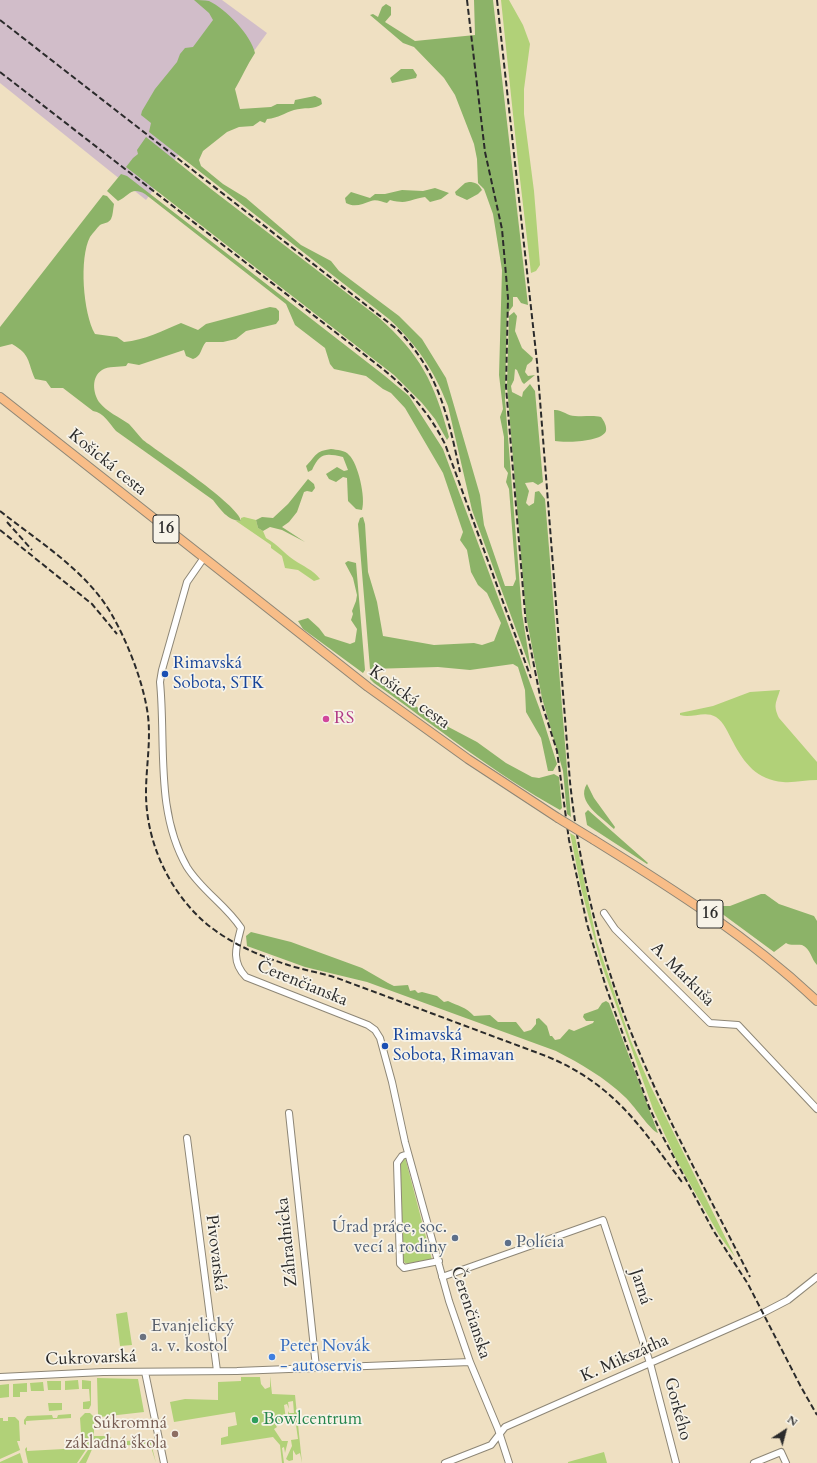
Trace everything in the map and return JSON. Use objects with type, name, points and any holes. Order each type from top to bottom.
[{"type":"main road","name":"Košická cesta","points":[[0,397],[203,559],[332,660],[416,723],[558,818],[678,892],[720,920],[778,966],[817,1001]]},
{"type":"street","name":"Čerenčianska","points":[[203,559],[187,582],[160,682],[165,798],[176,843],[187,866],[201,886],[227,911],[241,928],[236,944],[235,959],[239,971],[246,977],[355,1020],[375,1030],[380,1038],[392,1082],[408,1154],[439,1261],[442,1277],[470,1362],[500,1435],[509,1463]]},
{"type":"street","name":"A. Markuša","points":[[604,913],[615,929],[710,1023],[738,1025],[817,1108]]},
{"type":"street","name":"Záhradnícka","points":[[289,1113],[316,1367]]},
{"type":"street","name":"Pivovarská","points":[[187,1138],[216,1371]]},
{"type":"street","points":[[408,1154],[402,1156],[397,1163],[400,1264],[404,1268],[439,1261]]},
{"type":"street","name":"Jarná","points":[[442,1277],[603,1220],[650,1363]]},
{"type":"street","name":"K. Mikszátha","points":[[445,1463],[491,1445],[505,1427],[759,1315],[788,1300],[817,1276]]},
{"type":"street","name":"Cukrovarská","points":[[0,1377],[470,1362]]},
{"type":"street","name":"Gorkého","points":[[650,1363],[676,1463]]},
{"type":"street","points":[[145,1372],[164,1463]]},
{"type":"street","points":[[754,1463],[781,1452],[786,1463]]},
{"type":"shaded area","points":[[0,0],[222,0],[267,33],[146,200],[0,83]]},
{"type":"green space","points":[[194,0],[209,1],[223,10],[237,23],[249,38],[253,46],[255,53],[235,89],[240,109],[271,107],[277,104],[294,104],[295,100],[315,96],[321,99],[322,104],[312,108],[294,110],[278,117],[267,119],[265,123],[260,121],[253,126],[239,127],[227,132],[203,151],[199,160],[201,166],[223,184],[246,198],[301,245],[331,261],[339,271],[399,316],[422,339],[446,378],[480,495],[484,525],[505,586],[513,586],[516,579],[509,489],[506,482],[508,473],[504,467],[504,437],[500,417],[503,409],[499,375],[502,270],[493,214],[484,189],[478,183],[477,159],[474,144],[455,95],[444,78],[414,47],[403,43],[370,15],[373,14],[378,17],[382,7],[386,4],[391,7],[391,15],[385,22],[415,41],[475,35],[474,0],[493,0],[528,305],[521,303],[517,297],[513,297],[513,306],[507,314],[505,399],[522,613],[531,670],[472,510],[448,406],[437,381],[424,359],[408,338],[389,319],[149,132],[151,123],[141,115],[142,111],[155,89],[177,62],[180,54],[185,48],[193,47],[213,20],[209,13]]},
{"type":"green space","points":[[501,0],[509,0],[523,25],[530,44],[524,89],[524,114],[534,191],[540,265],[536,271],[531,273],[518,162]]},
{"type":"green space","points":[[401,69],[413,69],[417,75],[416,78],[392,83],[390,78]]},
{"type":"green space","points":[[146,137],[211,189],[378,317],[393,331],[415,357],[431,385],[438,400],[449,437],[447,440],[435,419],[422,403],[394,375],[126,167],[138,154],[137,150]]},
{"type":"green space","points":[[121,174],[127,176],[409,396],[443,449],[540,710],[557,764],[553,771],[548,771],[541,738],[526,712],[525,690],[518,667],[513,664],[470,670],[438,667],[370,669],[358,524],[360,518],[363,517],[365,524],[368,572],[377,602],[383,636],[434,645],[474,643],[482,645],[494,641],[501,623],[487,593],[478,585],[471,572],[467,550],[460,540],[463,532],[443,473],[405,408],[391,393],[366,376],[334,369],[330,364],[325,348],[295,325],[286,304],[145,194],[133,191],[118,201],[107,191]]},
{"type":"green space","points":[[469,182],[477,184],[482,190],[467,200],[456,195],[455,192],[465,183]]},
{"type":"green space","points":[[435,188],[449,193],[441,199],[430,202],[425,197],[405,202],[390,200],[387,203],[375,200],[358,205],[352,205],[346,203],[345,198],[351,192],[370,198],[375,194],[385,194],[402,190],[423,191]]},
{"type":"green space","points":[[103,195],[107,196],[114,204],[112,216],[108,222],[100,225],[90,237],[84,258],[85,300],[91,325],[95,334],[117,337],[124,342],[132,341],[160,332],[181,323],[198,330],[206,324],[270,307],[276,308],[279,311],[279,320],[276,324],[246,331],[236,339],[223,342],[206,342],[196,358],[193,359],[186,356],[184,350],[139,365],[128,363],[126,366],[110,367],[98,373],[94,385],[95,394],[102,406],[129,424],[143,440],[214,492],[237,513],[241,521],[228,517],[213,500],[116,431],[103,416],[93,411],[63,388],[51,388],[46,381],[35,379],[26,355],[18,348],[12,344],[0,347],[0,327]]},
{"type":"green space","points":[[514,312],[517,316],[515,331],[522,348],[533,358],[527,365],[525,372],[528,376],[535,375],[524,384],[517,370],[515,369],[514,380],[511,386],[512,392],[522,397],[523,392],[530,384],[535,391],[543,482],[538,485],[533,482],[525,483],[529,491],[526,503],[529,506],[534,503],[535,492],[539,491],[545,499],[571,817],[567,814],[563,771],[542,698],[526,616],[507,386],[509,316]]},
{"type":"green space","points":[[554,410],[572,416],[601,417],[606,425],[606,431],[603,435],[591,440],[574,442],[555,441]]},
{"type":"green space","points":[[331,449],[341,450],[352,459],[358,473],[362,489],[362,510],[356,509],[348,501],[347,478],[343,477],[336,482],[329,479],[326,474],[337,467],[344,471],[348,470],[343,457],[327,455],[321,457],[312,470],[308,472],[306,466],[316,454]]},
{"type":"green space","points":[[308,479],[314,484],[315,488],[312,492],[304,492],[297,512],[289,522],[282,527],[305,542],[282,530],[270,527],[263,531],[258,528],[256,520],[262,517],[273,518],[288,504]]},
{"type":"green space","points":[[244,517],[256,520],[258,528],[263,531],[266,538],[320,579],[314,581],[298,570],[285,568],[282,556],[271,548],[271,545],[236,521],[241,521],[241,518]]},
{"type":"green space","points":[[348,561],[356,563],[365,670],[363,673],[303,629],[298,621],[308,618],[325,636],[350,644],[355,642],[357,629],[351,620],[357,595],[353,578],[345,563]]},
{"type":"green space","points":[[370,675],[439,722],[477,742],[506,763],[532,777],[539,778],[554,774],[559,777],[562,808],[560,810],[512,781],[374,683],[370,679]]},
{"type":"green space","points":[[780,690],[776,704],[777,714],[817,762],[817,780],[783,782],[766,778],[752,769],[742,757],[719,719],[707,714],[689,716],[680,715],[680,713],[713,706],[750,692]]},
{"type":"green space","points":[[587,784],[594,798],[615,827],[614,829],[597,815],[587,803],[584,791]]},
{"type":"green space","points":[[588,810],[648,863],[647,864],[587,825],[585,813]]},
{"type":"green space","points":[[570,833],[575,836],[597,942],[631,1041],[650,1085],[735,1257],[719,1235],[676,1159],[653,1109],[600,960],[581,888]]},
{"type":"green space","points":[[761,894],[765,894],[779,904],[814,916],[817,921],[817,965],[807,949],[802,945],[792,945],[786,943],[774,952],[717,910],[718,906],[730,906]]},
{"type":"green space","points":[[251,932],[291,942],[362,968],[394,986],[408,985],[410,991],[415,990],[418,993],[422,992],[437,996],[444,1002],[448,1001],[465,1009],[474,1016],[490,1015],[498,1022],[516,1022],[524,1032],[531,1030],[536,1024],[536,1019],[539,1018],[547,1026],[550,1036],[552,1036],[555,1040],[560,1039],[569,1029],[574,1031],[593,1023],[594,1021],[586,1021],[583,1017],[584,1014],[598,1009],[602,1003],[606,1001],[609,1003],[658,1133],[625,1097],[609,1083],[556,1051],[367,982],[305,967],[247,946],[246,936]]},
{"type":"green space","points":[[405,1157],[432,1260],[411,1265],[405,1263],[402,1258],[400,1164]]},
{"type":"green space","points":[[127,1312],[132,1345],[120,1346],[116,1314]]},
{"type":"green space","points":[[270,1376],[272,1394],[295,1395],[302,1463],[300,1453],[296,1455],[293,1450],[293,1460],[289,1461],[286,1459],[292,1446],[291,1440],[298,1439],[295,1418],[288,1418],[288,1411],[289,1413],[294,1413],[293,1401],[288,1402],[289,1409],[287,1404],[284,1405],[286,1419],[275,1424],[277,1427],[274,1429],[282,1441],[288,1441],[285,1453],[284,1447],[282,1448],[284,1463],[282,1463],[280,1445],[273,1437],[221,1445],[221,1438],[228,1436],[228,1427],[237,1425],[235,1412],[174,1422],[170,1402],[185,1399],[218,1400],[218,1382],[241,1381],[241,1377],[260,1377],[261,1384],[265,1389],[270,1387]]},
{"type":"green space","points":[[97,1378],[138,1379],[144,1412],[100,1417],[98,1414]]},
{"type":"green space","points":[[78,1380],[79,1389],[65,1390],[65,1381]]},
{"type":"green space","points":[[82,1380],[91,1381],[91,1405],[89,1409],[83,1409],[83,1402],[90,1401],[89,1389],[82,1389]]},
{"type":"green space","points":[[47,1381],[61,1381],[61,1390],[48,1390]]},
{"type":"green space","points":[[43,1382],[44,1391],[31,1391],[30,1383]]},
{"type":"green space","points":[[27,1383],[27,1392],[20,1392],[20,1397],[13,1397],[13,1384]]},
{"type":"green space","points":[[9,1384],[9,1397],[0,1398],[0,1385]]},
{"type":"green space","points":[[48,1403],[62,1403],[62,1410],[49,1411]]},
{"type":"green space","points":[[85,1413],[90,1413],[94,1417],[94,1436],[109,1436],[113,1440],[91,1442],[77,1463],[28,1463],[25,1449],[27,1447],[27,1451],[82,1448],[80,1418]]},
{"type":"green space","points":[[71,1414],[71,1418],[26,1421],[26,1425],[24,1424],[24,1420],[27,1416],[52,1415],[53,1418],[57,1418],[58,1415]]},
{"type":"green space","points":[[8,1417],[15,1417],[19,1421],[20,1441],[17,1441],[20,1450],[0,1459],[0,1418],[3,1418],[3,1421],[8,1421]]},
{"type":"green space","points":[[150,1439],[156,1463],[150,1444],[93,1447],[86,1463],[79,1463],[92,1444]]},
{"type":"green space","points":[[604,1452],[607,1463],[568,1463],[568,1462]]},
{"type":"green space","points":[[20,1453],[23,1463],[0,1463],[0,1462]]},
{"type":"railway","points":[[467,0],[485,152],[502,229],[508,298],[506,387],[526,625],[541,701],[557,751],[569,840],[587,924],[606,987],[649,1107],[663,1137],[713,1230],[748,1284],[817,1415]]},
{"type":"railway","points":[[497,0],[537,362],[570,782],[580,852],[604,955],[640,1054],[679,1138],[750,1277]]},
{"type":"railway","points":[[0,20],[398,330],[423,362],[440,396],[451,432],[460,472]]},
{"type":"railway","points":[[0,72],[379,366],[399,383],[416,401],[432,421],[445,444],[531,678]]},
{"type":"railway","points":[[0,511],[76,571],[102,599],[118,626],[139,677],[148,716],[149,735],[146,793],[147,811],[154,845],[161,862],[178,892],[201,919],[231,941],[265,957],[294,967],[337,978],[546,1056],[570,1067],[608,1093],[624,1108],[653,1143],[682,1182]]},
{"type":"railway","points":[[7,522],[32,550]]},
{"type":"railway","points":[[0,530],[92,604],[117,634]]},
{"type":"place","name":"Rimavská Sobota, STK","points":[[165,674]]},
{"type":"place","name":"RS","points":[[326,719]]},
{"type":"place","name":"Rimavská Sobota, Rimavan","points":[[385,1046]]},
{"type":"place","name":"Úrad práce, soc. vecí a rodiny","points":[[455,1238]]},
{"type":"place","name":"Polícia","points":[[508,1243]]},
{"type":"place","name":"Evanjelický a. v. kostol","points":[[143,1337]]},
{"type":"place","name":"Peter Novák - autoservis","points":[[272,1357]]},
{"type":"place","name":"Bowlcentrum","points":[[255,1420]]},
{"type":"place","name":"Súkromná základná škola","points":[[175,1434]]}]
